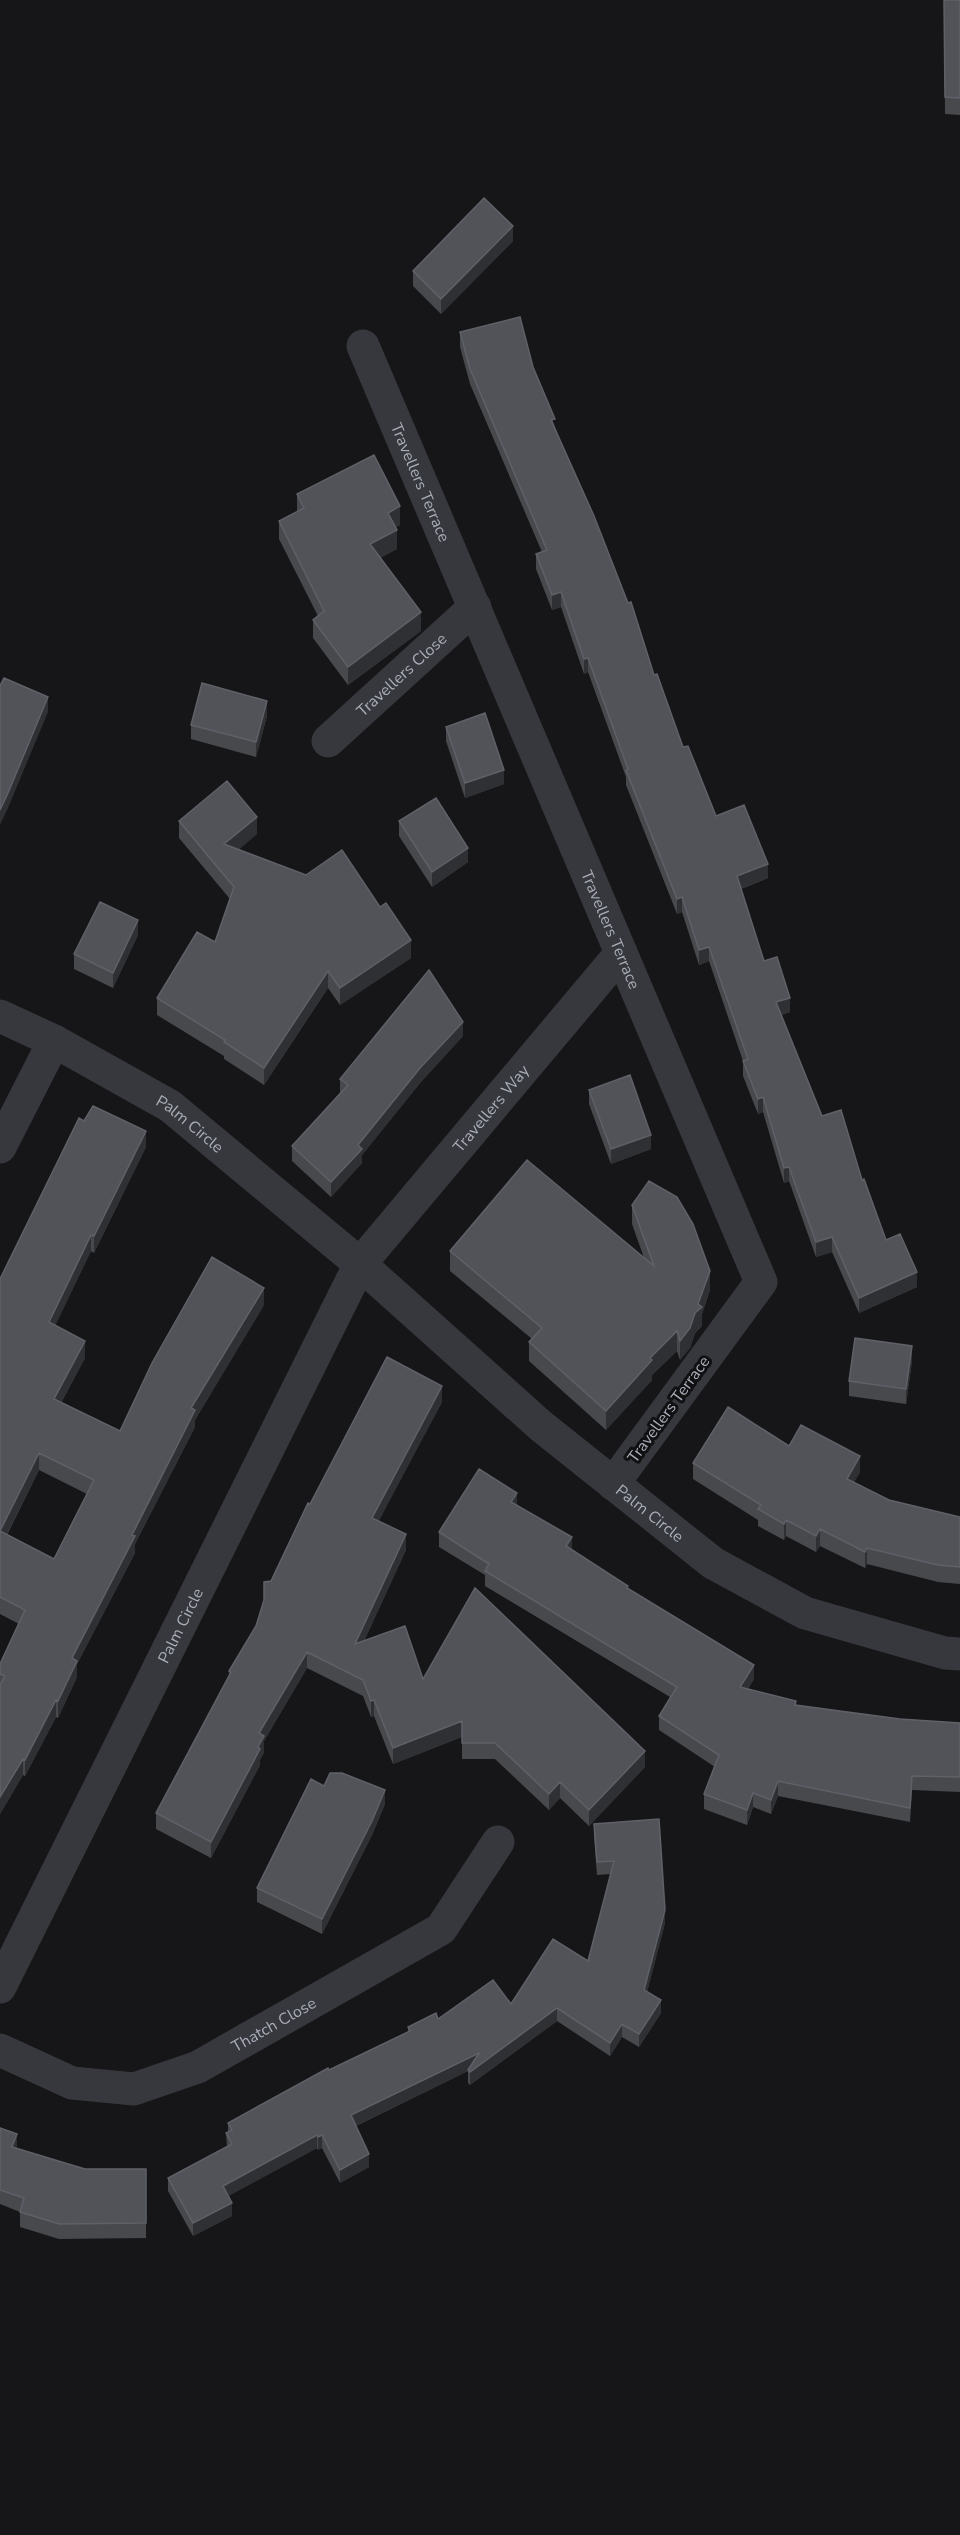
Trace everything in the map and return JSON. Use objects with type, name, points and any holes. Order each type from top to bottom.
[{"type":"street","name":"Travellers Terrace","points":[[363,346],[761,1282],[613,1484]]},
{"type":"street","name":"Travellers Close","points":[[328,741],[474,607]]},
{"type":"street","name":"Travellers Way","points":[[360,1264],[621,953]]},
{"type":"street","name":"Palm Circle","points":[[0,1016],[54,1041],[170,1106],[360,1264],[541,1426],[713,1563],[806,1613],[945,1653],[960,1654]]},
{"type":"street","points":[[0,1147],[54,1041]]},
{"type":"street","name":"Palm Circle","points":[[0,1987],[360,1264]]},
{"type":"street","name":"Thatch Close","points":[[0,2050],[72,2083],[134,2089],[198,2067],[441,1929],[498,1842]]},
{"type":"building","points":[[944,0],[960,0],[960,98],[945,97]]},
{"type":"building","points":[[484,198],[513,226],[441,299],[413,271]]},
{"type":"building","points":[[520,317],[533,367],[555,419],[551,420],[594,516],[628,603],[631,602],[654,675],[657,674],[683,747],[688,746],[716,816],[744,805],[768,864],[737,876],[764,961],[777,957],[790,998],[776,1002],[822,1116],[841,1110],[862,1180],[864,1179],[886,1240],[900,1234],[917,1272],[859,1298],[832,1237],[816,1242],[789,1167],[784,1168],[763,1097],[758,1099],[743,1061],[748,1059],[709,947],[699,950],[682,897],[677,899],[626,770],[628,769],[588,658],[584,659],[561,592],[552,595],[536,554],[547,550],[470,369],[460,332]]},
{"type":"building","points":[[374,455],[400,506],[388,513],[397,530],[370,544],[421,612],[348,667],[313,620],[324,611],[279,521],[304,508],[297,494]]},
{"type":"building","points":[[4,678],[48,697],[0,810],[0,686]]},
{"type":"building","points":[[202,683],[267,701],[256,742],[191,725]]},
{"type":"building","points":[[485,713],[504,770],[465,783],[446,727]]},
{"type":"building","points":[[227,781],[257,817],[224,844],[306,875],[342,850],[380,907],[386,903],[411,940],[340,988],[328,971],[264,1068],[224,1042],[225,1040],[157,998],[197,932],[215,942],[234,887],[179,821]]},
{"type":"building","points":[[436,798],[468,848],[432,872],[399,821]]},
{"type":"building","points":[[100,902],[138,920],[113,973],[74,954]]},
{"type":"building","points":[[429,970],[463,1022],[420,1068],[358,1145],[362,1149],[331,1182],[292,1146],[348,1085],[340,1079]]},
{"type":"building","points":[[630,1075],[651,1135],[611,1149],[589,1090]]},
{"type":"building","points":[[93,1106],[146,1131],[94,1236],[91,1235],[49,1322],[85,1341],[54,1399],[120,1431],[152,1363],[212,1257],[264,1288],[191,1408],[195,1410],[132,1535],[135,1536],[72,1658],[77,1661],[58,1701],[56,1700],[25,1760],[23,1759],[0,1797],[0,1685],[5,1676],[0,1674],[0,1664],[25,1610],[0,1597],[0,1531],[0,1279],[79,1118],[84,1121]],"holes":[[[39,1453],[94,1480],[54,1559],[0,1531]]]},
{"type":"building","points":[[527,1160],[654,1266],[632,1205],[649,1181],[677,1197],[693,1224],[710,1271],[698,1304],[702,1307],[695,1313],[690,1328],[680,1341],[677,1331],[650,1358],[652,1360],[606,1411],[529,1342],[542,1328],[450,1251]]},
{"type":"building","points":[[855,1338],[912,1346],[906,1389],[849,1381]]},
{"type":"building","points":[[387,1357],[442,1386],[372,1518],[406,1534],[355,1644],[405,1626],[423,1679],[475,1588],[645,1751],[589,1810],[560,1782],[549,1794],[495,1743],[462,1743],[462,1721],[393,1748],[374,1700],[371,1701],[363,1680],[307,1652],[259,1733],[264,1736],[258,1747],[260,1749],[211,1842],[156,1813],[231,1672],[229,1671],[256,1626],[264,1600],[264,1582],[271,1581],[308,1503],[310,1504]]},
{"type":"building","points":[[728,1407],[789,1446],[801,1425],[860,1456],[847,1479],[889,1500],[960,1517],[960,1567],[938,1565],[867,1548],[865,1552],[820,1529],[816,1536],[786,1520],[784,1524],[758,1509],[761,1505],[693,1463]]},
{"type":"building","points":[[479,1469],[517,1493],[511,1502],[572,1537],[566,1546],[628,1586],[627,1588],[754,1665],[740,1687],[796,1701],[795,1705],[900,1719],[960,1723],[960,1777],[912,1776],[910,1808],[778,1781],[771,1800],[753,1793],[747,1810],[704,1794],[719,1755],[659,1716],[677,1687],[485,1571],[489,1564],[439,1532]]},
{"type":"building","points":[[330,1773],[342,1773],[385,1790],[372,1821],[322,1919],[257,1888],[311,1779],[324,1786]]},
{"type":"building","points":[[659,1819],[665,1910],[644,1990],[661,2000],[639,2034],[622,2024],[610,2043],[557,2008],[470,2072],[468,2070],[479,2053],[351,2115],[369,2154],[340,2170],[322,2135],[318,2137],[317,2135],[223,2186],[232,2203],[193,2223],[168,2178],[232,2144],[226,2133],[232,2130],[228,2123],[328,2068],[329,2070],[410,2031],[408,2027],[436,2013],[438,2019],[493,1980],[511,2004],[553,1939],[588,1961],[614,1861],[597,1862],[594,1824]]},
{"type":"building","points":[[0,2128],[17,2134],[12,2147],[85,2169],[146,2169],[146,2223],[59,2224],[20,2212],[24,2198],[0,2190]]}]
